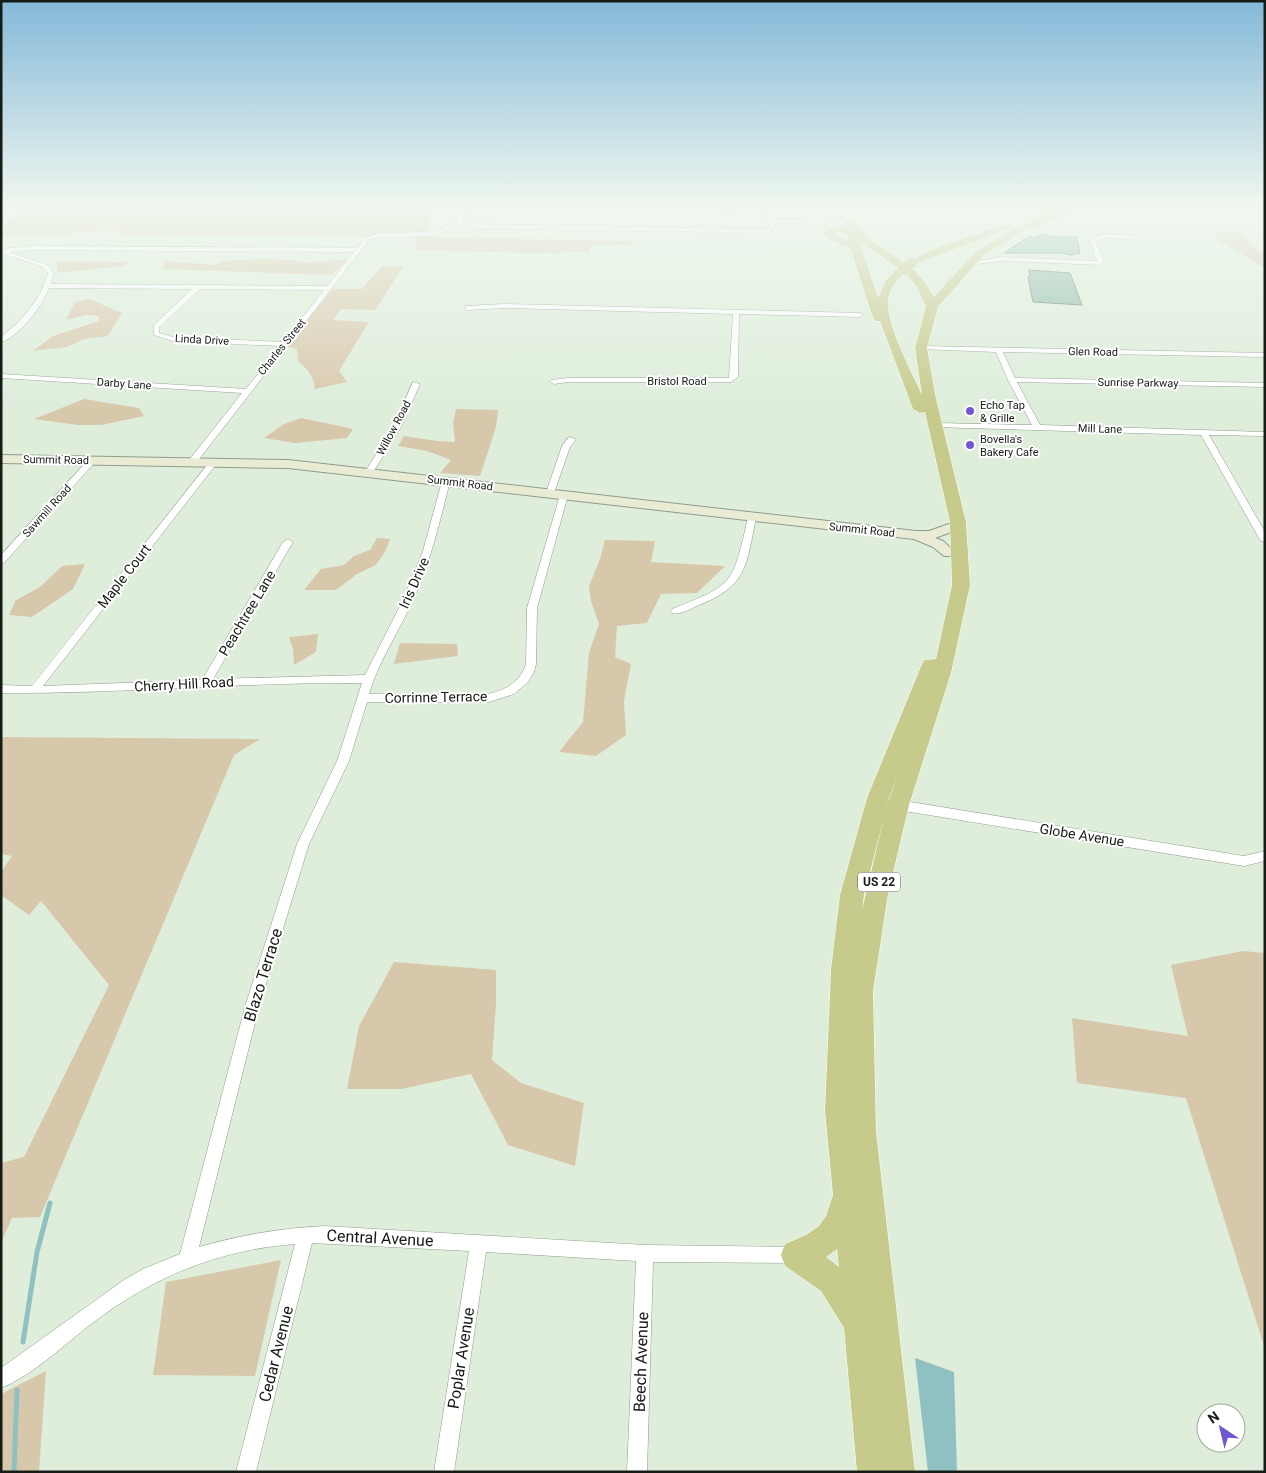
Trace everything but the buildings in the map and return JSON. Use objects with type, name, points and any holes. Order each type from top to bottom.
[{"type":"highway","points":[[862,275],[880,322],[898,352]]},
{"type":"highway","name":"US 22","points":[[874,1472],[839,1111],[843,969],[852,895],[878,798],[930,670],[949,579],[949,528],[916,395],[883,310],[883,298],[890,283],[899,275]]},
{"type":"highway","points":[[915,275],[926,291],[932,306]]},
{"type":"highway","name":"US 22","points":[[898,1472],[862,1131],[861,991],[876,894],[898,805],[942,672],[961,584],[958,522],[936,425],[928,400],[921,348],[932,306],[960,275]]},
{"type":"highway","points":[[860,315],[875,309]]},
{"type":"highway","points":[[860,315],[880,322]]},
{"type":"highway","points":[[796,1255],[821,1244],[835,1231],[847,1191]]},
{"type":"highway","points":[[796,1255],[827,1274],[835,1282],[860,1327]]},
{"type":"main road","name":"Summit Road","points":[[1,459],[288,464],[370,472],[752,518],[916,535],[930,535],[949,528]]},
{"type":"main road","name":"Summit Road","points":[[916,535],[938,544],[949,553]]},
{"type":"street","points":[[1,341],[17,329],[34,310],[47,286],[50,275]]},
{"type":"street","name":"Charles Street","points":[[193,461],[340,275]]},
{"type":"street","points":[[47,286],[330,288]]},
{"type":"street","name":"Linda Drive","points":[[198,287],[156,326],[156,334],[172,339],[284,344]]},
{"type":"street","points":[[467,308],[505,306],[860,315]]},
{"type":"street","name":"Bristol Road","points":[[554,382],[568,380],[731,380],[734,377],[736,312]]},
{"type":"street","name":"Glen Road","points":[[921,348],[1265,355]]},
{"type":"street","points":[[999,350],[1012,380],[1037,427]]},
{"type":"street","name":"Darby Lane","points":[[1,376],[247,391]]},
{"type":"street","name":"Sunrise Parkway","points":[[1012,380],[1265,385]]},
{"type":"street","name":"Willow Road","points":[[370,472],[397,427],[416,384]]},
{"type":"street","name":"Mill Lane","points":[[936,425],[1265,434]]},
{"type":"street","points":[[1203,432],[1265,540]]},
{"type":"street","points":[[550,493],[566,446],[572,439]]},
{"type":"street","name":"Sawmill Road","points":[[1,561],[93,460]]},
{"type":"street","name":"Maple Court","points":[[34,690],[214,462]]},
{"type":"street","name":"Iris Drive","points":[[363,698],[368,679],[409,598],[428,551],[446,481]]},
{"type":"street","name":"Corrinne Terrace","points":[[363,698],[489,698],[510,691],[524,679],[531,664],[532,608],[564,495]]},
{"type":"street","points":[[675,611],[719,592],[736,578],[752,518]]},
{"type":"street","name":"Peachtree Lane","points":[[205,684],[288,542]]},
{"type":"street","name":"Cherry Hill Road","points":[[1,690],[205,684],[300,678],[368,679]]},
{"type":"street","name":"Blazo Terrace","points":[[187,1261],[252,1007],[266,962],[303,844],[343,761],[363,698]]},
{"type":"street","name":"Globe Avenue","points":[[898,805],[1244,861],[1265,856]]},
{"type":"street","name":"Central Avenue","points":[[1,1379],[26,1364],[112,1297],[142,1279],[187,1261],[240,1245],[277,1237],[325,1234],[644,1253],[796,1255]]},
{"type":"street","name":"Cedar Avenue","points":[[246,1472],[306,1235]]},
{"type":"street","name":"Poplar Avenue","points":[[444,1472],[479,1243]]},
{"type":"street","name":"Beech Avenue","points":[[636,1472],[644,1253]]},
{"type":"shaded area","points":[[374,275],[398,275],[375,310],[341,309],[333,320],[369,322],[339,371],[347,382],[315,389],[310,374],[298,361],[297,349],[286,346],[333,289],[362,289]]},
{"type":"shaded area","points":[[89,299],[122,313],[108,336],[84,339],[67,347],[33,351],[53,336],[99,321],[99,316],[86,315],[66,320],[75,302]]},
{"type":"shaded area","points":[[84,399],[139,408],[144,416],[101,425],[78,425],[34,419]]},
{"type":"shaded area","points":[[456,409],[498,410],[496,427],[480,476],[440,473],[451,460],[427,451],[398,446],[404,436],[455,442],[453,423]]},
{"type":"shaded area","points":[[301,418],[353,429],[347,438],[295,443],[264,438],[284,424]]},
{"type":"shaded area","points":[[377,538],[390,539],[385,552],[376,565],[357,574],[336,590],[304,590],[321,569],[344,565],[354,556],[370,550]]},
{"type":"shaded area","points":[[605,540],[655,541],[651,562],[725,566],[697,593],[661,594],[647,623],[617,626],[615,657],[631,664],[624,701],[626,735],[596,756],[559,752],[583,722],[589,653],[599,624],[591,601],[589,586],[600,559]]},
{"type":"shaded area","points":[[85,564],[73,589],[32,617],[9,615],[16,600],[40,587],[62,566]]},
{"type":"shaded area","points":[[318,634],[316,652],[294,665],[293,649],[289,637]]},
{"type":"shaded area","points":[[400,643],[457,644],[458,656],[394,664]]},
{"type":"shaded area","points":[[1,737],[260,739],[234,755],[40,1217],[12,1218],[1,1243],[1,1163],[24,1157],[109,985],[41,901],[29,915],[1,895],[1,872],[12,856],[1,854]]},
{"type":"shaded area","points":[[1243,951],[1265,953],[1265,1349],[1186,1098],[1077,1083],[1072,1018],[1188,1036],[1171,965]]},
{"type":"shaded area","points":[[394,962],[496,970],[492,1060],[521,1083],[584,1103],[575,1166],[508,1145],[471,1074],[402,1089],[347,1089],[359,1026]]},
{"type":"shaded area","points":[[281,1260],[255,1376],[153,1375],[166,1282]]},
{"type":"shaded area","points":[[46,1371],[39,1472],[1,1472],[1,1394]]},
{"type":"water","points":[[915,1358],[954,1372],[957,1472],[928,1472]]},
{"type":"waterway","points":[[23,1342],[37,1252],[50,1203]]},
{"type":"waterway","points":[[14,1472],[17,1390]]},
{"type":"place","name":"Echo Tap & Grille","points":[[970,411]]},
{"type":"place","name":"Bovella's Bakery Cafe","points":[[970,445]]}]
